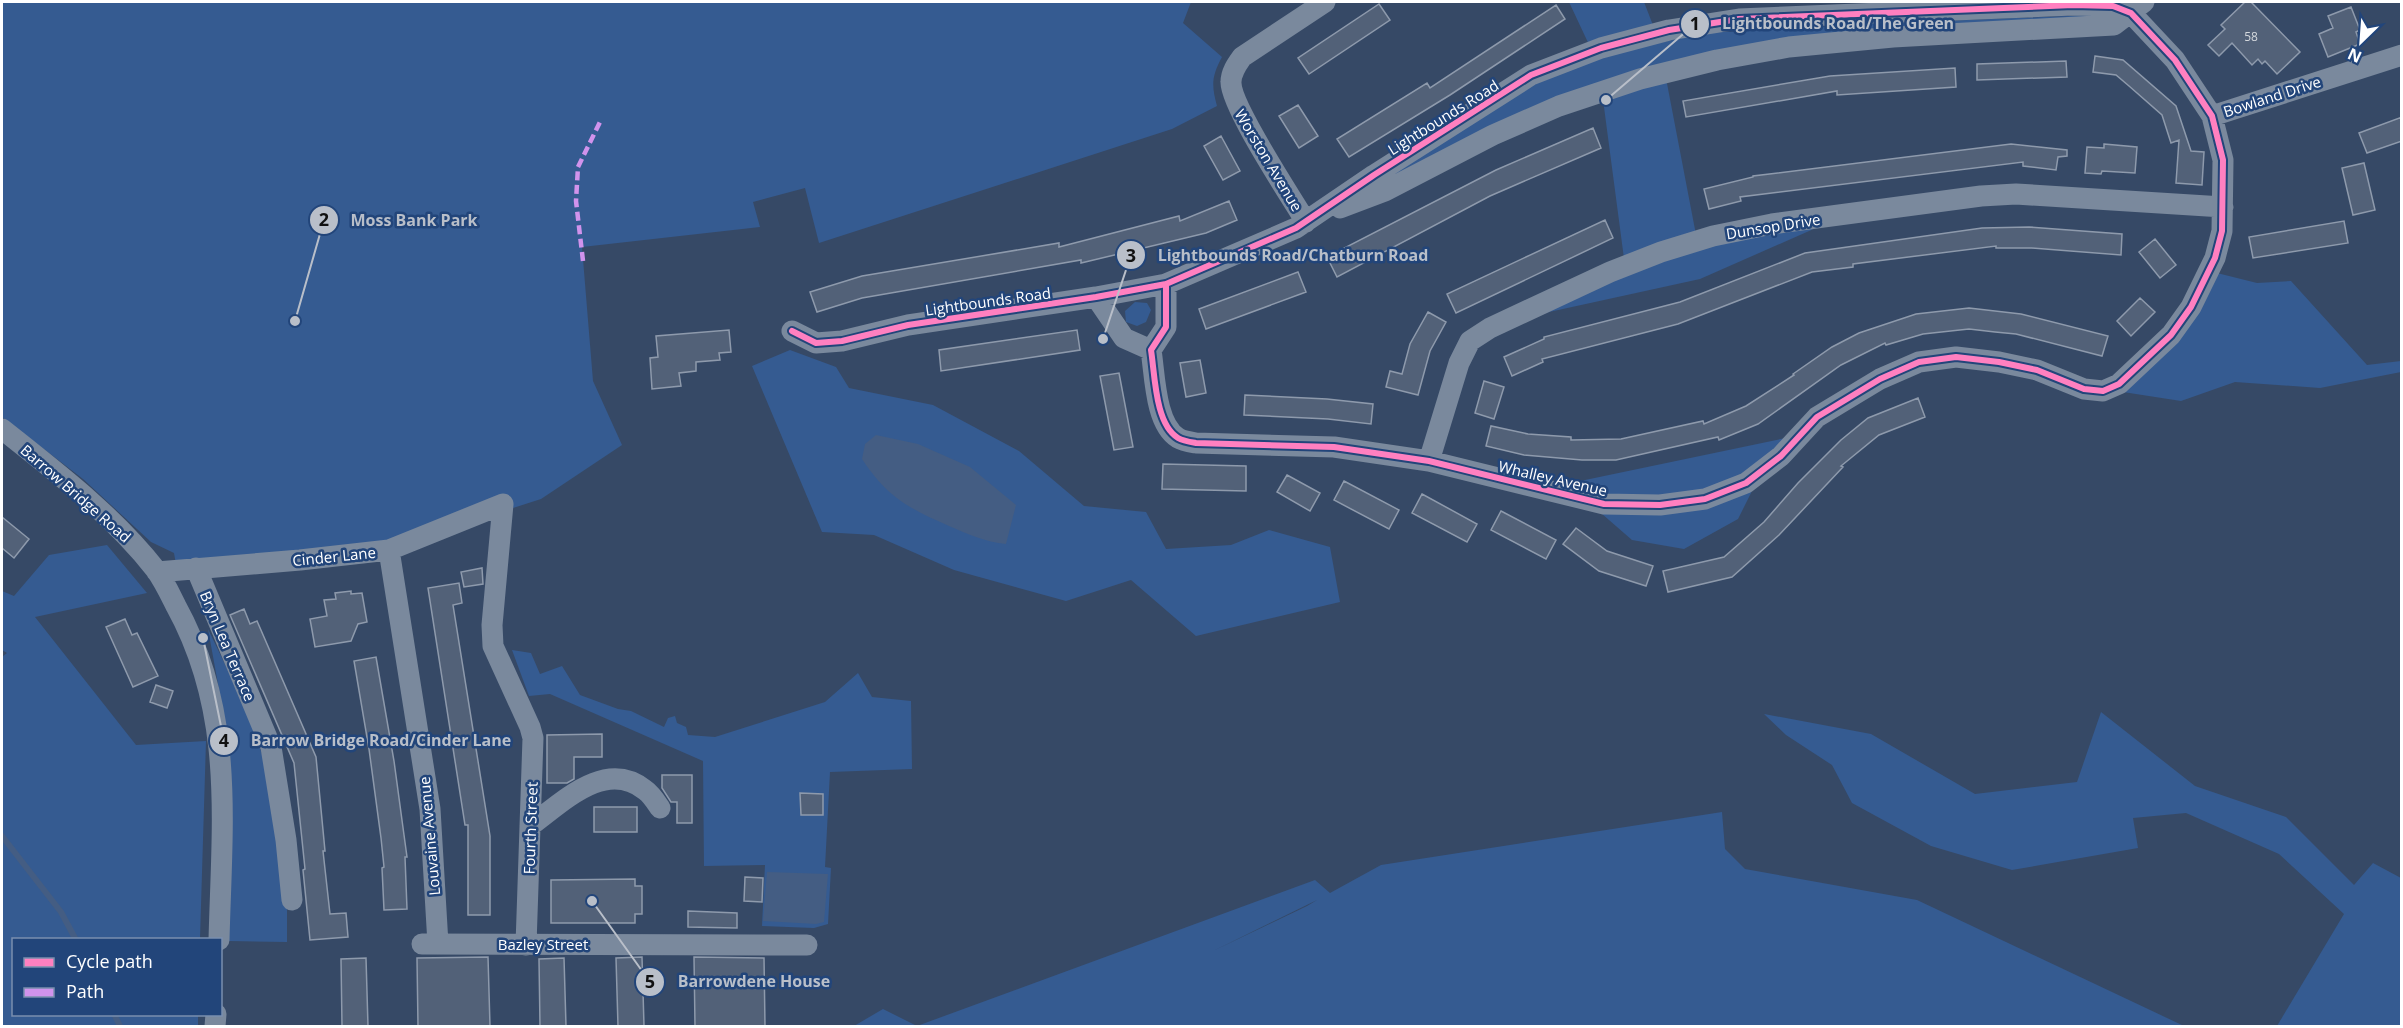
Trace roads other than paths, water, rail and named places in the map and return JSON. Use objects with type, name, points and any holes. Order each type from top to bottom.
[{"type":"street","name":"Worston Avenue","points":[[1306,222],[1236,104],[1231,81],[1236,65],[1242,57],[1325,2]]},
{"type":"street","name":"Lightbounds Road","points":[[1306,222],[1374,175],[1532,75],[1601,48],[1663,31],[1739,19],[2050,6],[2138,7]]},
{"type":"street","name":"Lightbounds Road","points":[[792,331],[816,343],[843,341],[908,325],[1096,297],[1166,284],[1232,258],[1306,222],[1384,191],[1493,135],[1559,106],[1640,79],[1717,60],[1789,47],[1893,37],[2114,25],[2138,7]]},
{"type":"street","name":"Whalley Avenue","points":[[1150,350],[1162,420],[1169,431],[1179,439],[1196,443],[1334,447],[1429,461],[1604,504],[1660,505],[1705,499],[1746,483],[1781,456],[1816,417],[1880,378],[1919,362],[1956,357],[1999,362],[2037,370],[2084,389],[2103,391],[2119,384],[2140,367],[2171,335],[2191,308],[2215,258],[2222,231],[2223,160],[2212,116],[2138,7]]},
{"type":"street","name":"Bowland Drive","points":[[2212,116],[2402,55]]},
{"type":"street","name":"Dunsop Drive","points":[[1429,461],[1459,363],[1470,341],[1490,328],[1610,272],[1661,252],[1713,236],[1772,224],[1981,196],[2016,194],[2223,207]]},
{"type":"street","points":[[1096,297],[1124,338],[1150,350],[1166,327],[1166,284]]},
{"type":"street","name":"Barrow Bridge Road","points":[[2,429],[61,476],[128,537],[158,572],[185,622],[212,696],[219,737],[223,782],[219,938]]},
{"type":"street","name":"Cinder Lane","points":[[158,572],[389,550],[503,504]]},
{"type":"street","name":"Fourth Street","points":[[503,504],[492,625],[493,646],[533,738],[525,945]]},
{"type":"street","name":"Louvaine Avenue","points":[[389,550],[430,809],[430,944]]},
{"type":"street","name":"Bryn Lea Terrace","points":[[196,568],[271,747],[286,840],[292,900]]},
{"type":"street","points":[[530,826],[584,787],[601,779],[632,782],[646,790],[660,808]]},
{"type":"street","name":"Bazley Street","points":[[430,944],[807,945]]},
{"type":"waterway","points":[[2,836],[61,912],[75,938]]},
{"type":"waterway","points":[[115,1016],[120,1026]]},
{"type":"place","name":"Lightbounds Road/The Green","points":[[1606,100]]},
{"type":"place","name":"Moss Bank Park","points":[[295,321]]},
{"type":"place","name":"Lightbounds Road/Chatburn Road","points":[[1103,339]]},
{"type":"place","name":"Barrow Bridge Road/Cinder Lane","points":[[203,638]]},
{"type":"place","name":"Barrowdene House","points":[[592,901]]}]
